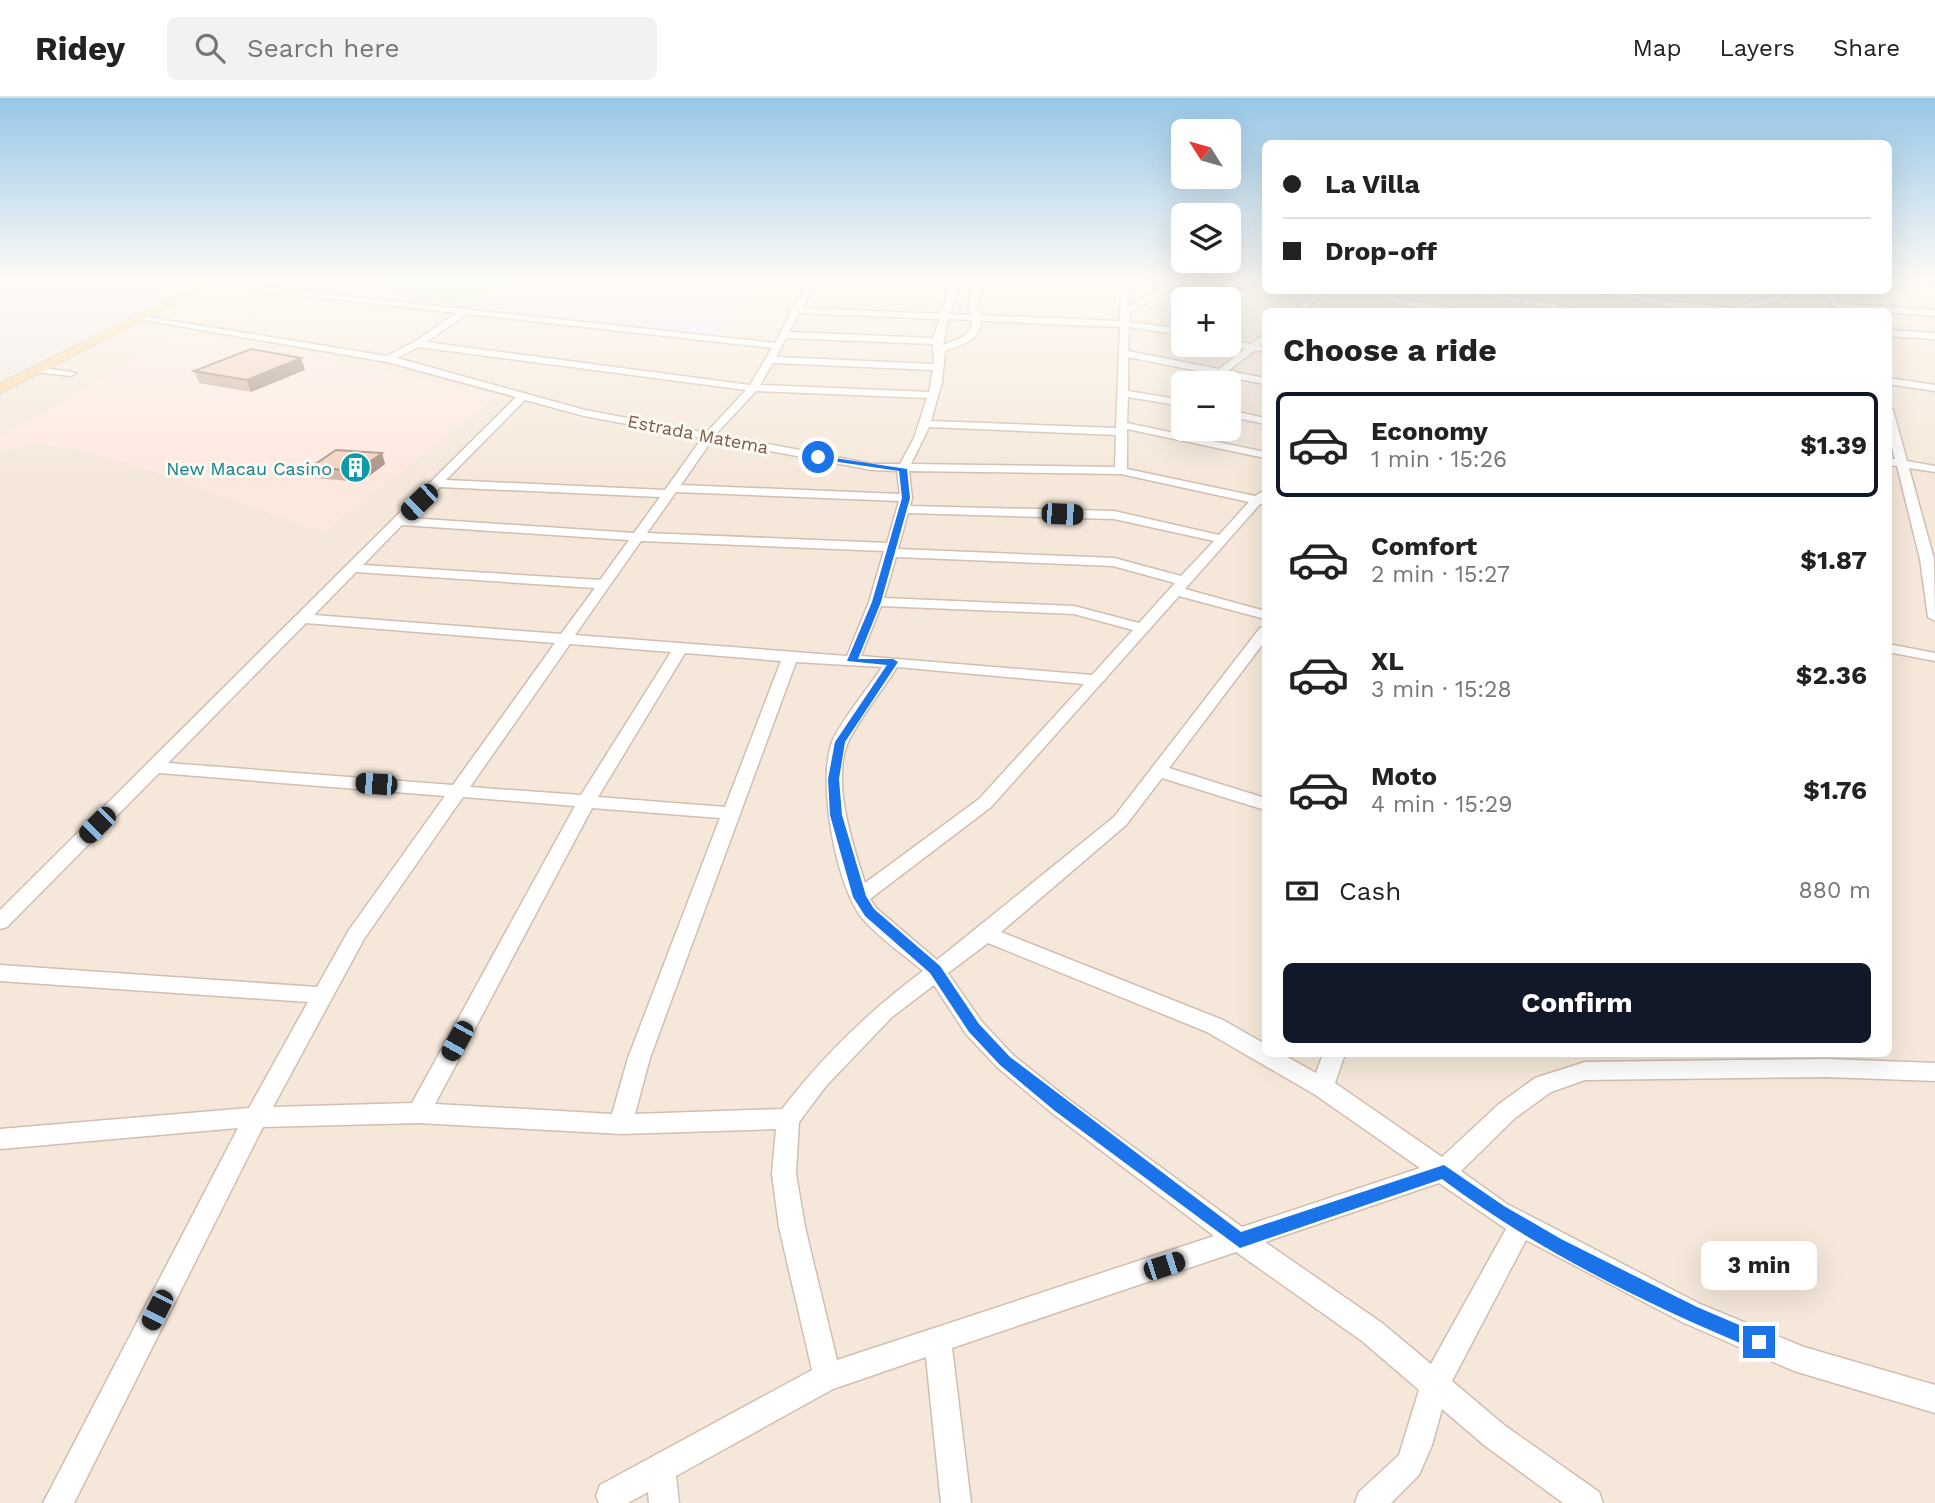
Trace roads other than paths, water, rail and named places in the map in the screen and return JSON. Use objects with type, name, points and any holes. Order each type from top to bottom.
[{"type":"main road","points":[[0,389],[82,347]]},
{"type":"street","name":"Estrada Matema","points":[[312,347],[388,359],[584,412],[872,467],[1121,471],[1262,498]]},
{"type":"street","points":[[388,359],[412,347]]},
{"type":"street","points":[[437,347],[753,388],[933,395]]},
{"type":"street","points":[[58,1503],[256,1117],[356,935],[563,639],[709,436],[753,388],[778,347]]},
{"type":"street","points":[[852,661],[876,602],[904,503],[903,469],[924,424],[933,395],[940,367],[938,347]]},
{"type":"street","points":[[1121,471],[1122,347]]},
{"type":"street","points":[[1222,371],[1253,347],[1262,349]]},
{"type":"street","points":[[1122,352],[1216,371]]},
{"type":"street","points":[[769,360],[940,367]]},
{"type":"street","points":[[38,370],[71,373]]},
{"type":"street","points":[[1241,376],[1262,380]]},
{"type":"street","points":[[1892,382],[1935,388]]},
{"type":"street","points":[[1122,393],[1171,401]]},
{"type":"street","points":[[0,922],[522,397]]},
{"type":"street","points":[[1241,416],[1262,420]]},
{"type":"street","points":[[924,424],[1122,429],[1262,454]]},
{"type":"street","points":[[1894,462],[1935,469]]},
{"type":"street","points":[[1894,462],[1931,560],[1935,617]]},
{"type":"street","points":[[439,483],[672,491],[1114,515],[1221,539]]},
{"type":"street","points":[[859,897],[985,803],[1221,539],[1262,498]]},
{"type":"street","points":[[399,521],[638,537],[1114,562],[1262,614]]},
{"type":"street","points":[[351,568],[604,584]]},
{"type":"street","points":[[876,602],[1074,610],[1141,628]]},
{"type":"street","points":[[303,618],[790,657],[893,662],[1095,680]]},
{"type":"street","points":[[827,1377],[792,1227],[785,1174],[788,1119],[818,1079],[884,1011],[986,934],[1120,821],[1262,635]]},
{"type":"street","points":[[419,1113],[586,802],[681,648]]},
{"type":"street","points":[[1892,649],[1935,657]]},
{"type":"street","points":[[621,1124],[639,1058],[688,934],[730,813],[790,657]]},
{"type":"street","points":[[893,662],[840,742],[834,779],[836,815],[859,897],[869,913],[935,970],[974,1028],[1005,1061],[1060,1106],[1240,1240],[1372,1332],[1494,1435],[1588,1503]]},
{"type":"street","points":[[155,767],[730,813]]},
{"type":"street","points":[[1159,771],[1262,803]]},
{"type":"street","points":[[986,934],[1215,1026],[1262,1053]]},
{"type":"street","points":[[0,973],[322,995]]},
{"type":"street","points":[[1269,1057],[1322,1087],[1521,1225],[1691,1313],[1804,1362],[1935,1399]]},
{"type":"street","points":[[1322,1087],[1333,1057]]},
{"type":"street","points":[[611,1496],[827,1377],[1444,1171],[1507,1111],[1543,1085],[1585,1071],[1747,1062],[1828,1061],[1935,1072]]},
{"type":"street","points":[[0,1139],[256,1117],[419,1113],[621,1124],[788,1119]]},
{"type":"street","points":[[1370,1503],[1409,1465],[1435,1384],[1521,1225]]},
{"type":"street","points":[[938,1341],[956,1503]]},
{"type":"street","points":[[660,1469],[664,1503]]},
{"type":"place","name":"New Macau Casino","points":[[355,468]]}]
